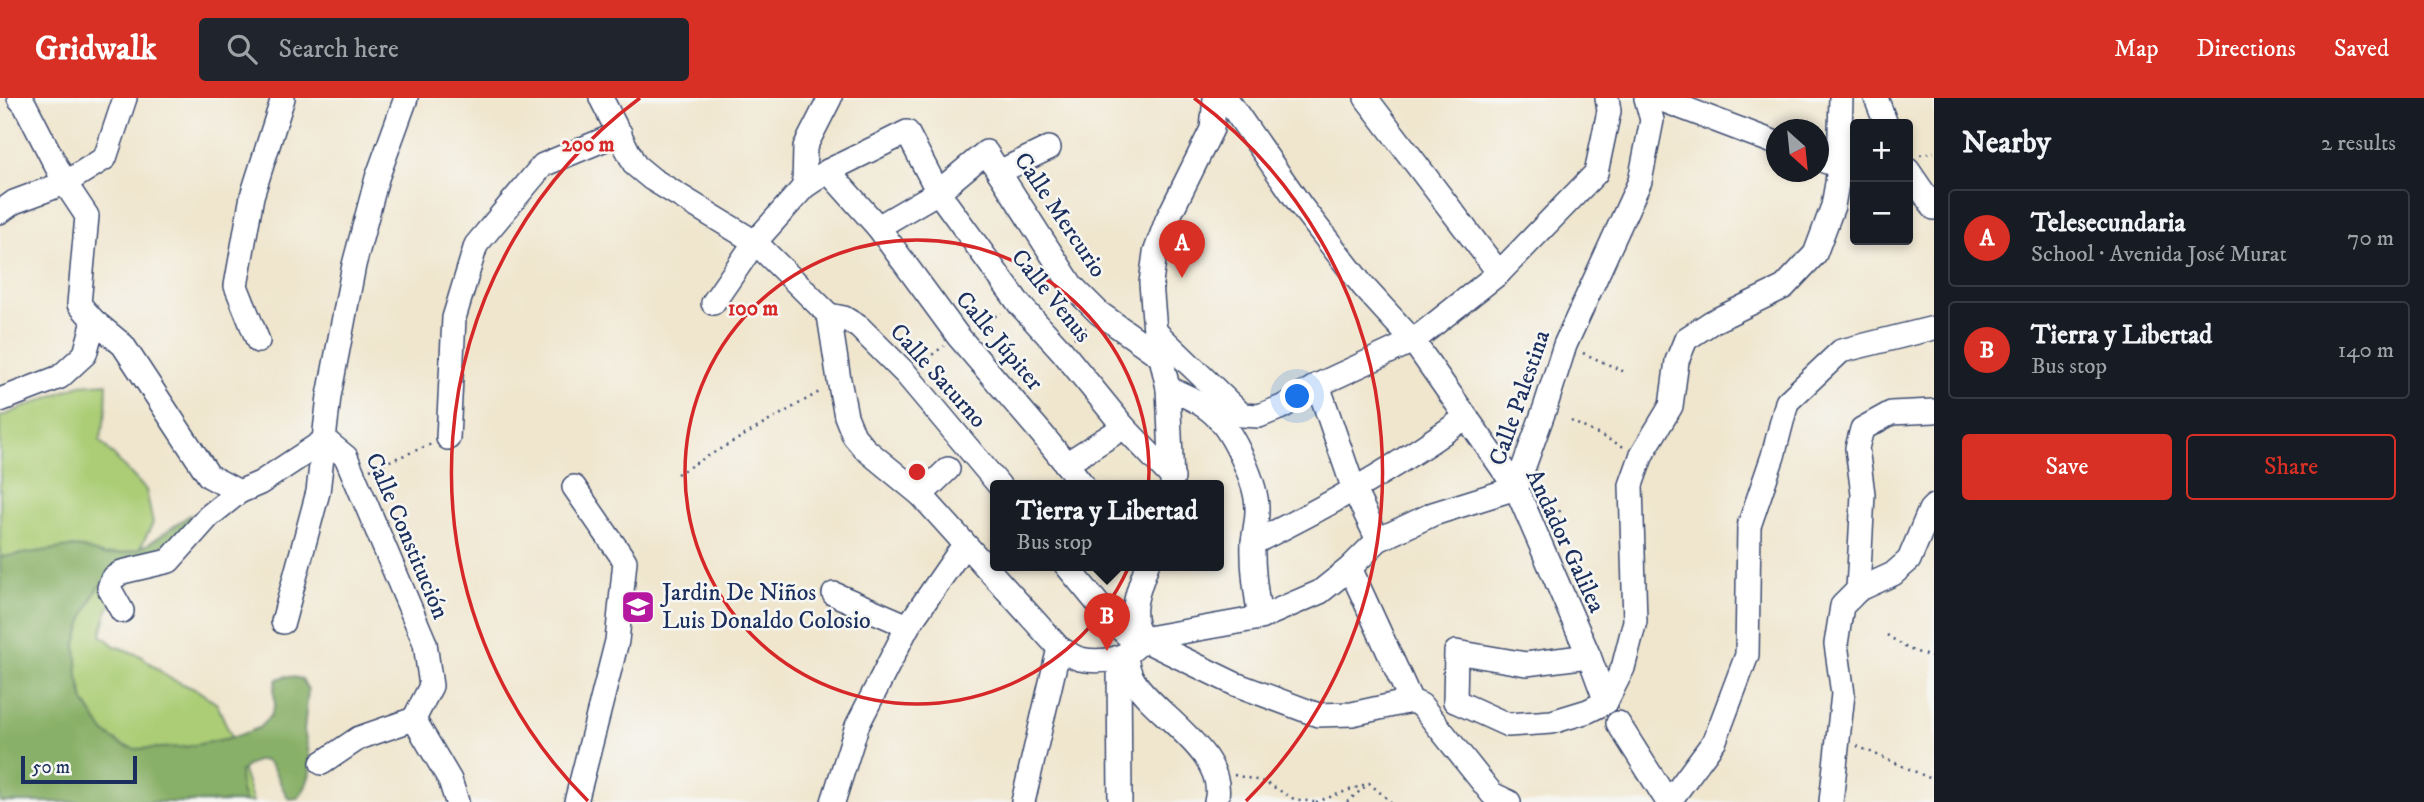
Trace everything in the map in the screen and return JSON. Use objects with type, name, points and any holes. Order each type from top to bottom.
[{"type":"street","points":[[19,98],[65,183],[87,216],[79,304],[94,321],[123,345],[209,476],[239,492]]},
{"type":"street","points":[[0,212],[14,202],[65,183],[105,158],[125,98]]},
{"type":"street","points":[[258,341],[236,286],[252,196],[283,98]]},
{"type":"street","points":[[283,622],[318,492],[329,396],[354,265],[377,178],[406,98]]},
{"type":"street","points":[[601,98],[635,165],[652,179],[755,242],[829,315],[846,416],[854,436],[865,449],[921,495],[1059,648],[1023,802]]},
{"type":"street","points":[[804,187],[805,147],[830,98]]},
{"type":"street","points":[[1172,480],[1168,388],[1155,331],[1151,284],[1155,253],[1167,220],[1212,129],[1215,98]]},
{"type":"street","name":"Andador Galilea","points":[[1226,98],[1301,206],[1363,286],[1413,341],[1516,488],[1589,656],[1606,702]]},
{"type":"street","points":[[1366,98],[1499,273]]},
{"type":"street","points":[[1155,331],[1242,415],[1259,416],[1413,341],[1499,273],[1596,173],[1609,111],[1607,98]]},
{"type":"street","name":"Calle Palestina","points":[[1059,648],[1077,659],[1099,660],[1131,649],[1260,618],[1320,592],[1350,568],[1378,540],[1433,514],[1516,488],[1565,345],[1640,181],[1652,120],[1646,98]]},
{"type":"street","points":[[1657,98],[1766,139]]},
{"type":"street","points":[[1131,649],[1318,715],[1352,714],[1416,703],[1455,701],[1508,725],[1552,722],[1588,712],[1606,702],[1623,668],[1636,621],[1631,485],[1642,454],[1671,406],[1677,361],[1686,339],[1712,321],[1784,287],[1815,254],[1833,206],[1831,169],[1841,98]]},
{"type":"street","points":[[1876,98],[1884,119]]},
{"type":"street","name":"Calle Venus","points":[[828,171],[907,132],[938,192],[1020,305],[1170,480]]},
{"type":"street","points":[[449,438],[454,318],[476,244],[543,165],[620,133]]},
{"type":"street","points":[[999,172],[1049,148]]},
{"type":"street","name":"Calle Mercurio","points":[[938,192],[986,152],[1072,286],[1099,313],[1160,356]]},
{"type":"street","points":[[713,303],[755,242],[804,187],[828,171]]},
{"type":"street","name":"Calle Júpiter","points":[[828,171],[878,227],[958,337],[1079,480]]},
{"type":"street","points":[[1913,177],[1934,208]]},
{"type":"street","points":[[878,227],[938,192]]},
{"type":"street","name":"Calle Saturno","points":[[829,315],[844,318],[859,327],[906,374],[995,480]]},
{"type":"street","points":[[0,400],[60,377],[85,354],[94,321]]},
{"type":"street","points":[[1618,723],[1669,802],[1715,740],[1747,655],[1749,526],[1773,456],[1787,402],[1841,351],[1934,328]]},
{"type":"street","points":[[1318,385],[1354,489],[1378,540]]},
{"type":"street","points":[[1168,388],[1190,397],[1215,415],[1236,445],[1253,481],[1258,510],[1253,543],[1260,618]]},
{"type":"street","points":[[1858,590],[1863,494],[1857,448],[1862,429],[1892,413],[1934,411]]},
{"type":"street","points":[[1253,543],[1417,452],[1465,418]]},
{"type":"street","points":[[1066,464],[1124,427]]},
{"type":"street","points":[[122,611],[109,588],[112,579],[122,572],[169,561],[209,516],[239,492],[260,483],[325,440]]},
{"type":"street","name":"Calle Constitución","points":[[325,440],[346,457],[425,643],[431,687],[414,719]]},
{"type":"street","points":[[921,495],[948,469]]},
{"type":"street","points":[[574,486],[625,561],[617,641],[576,802]]},
{"type":"street","points":[[1831,802],[1843,694],[1836,645],[1842,606],[1858,590],[1894,574],[1909,560],[1934,506]]},
{"type":"street","points":[[833,802],[857,726],[908,626],[964,545]]},
{"type":"street","points":[[1350,568],[1416,703],[1492,794],[1509,802]]},
{"type":"street","points":[[1071,571],[1113,622],[1131,649],[1133,680],[1148,699],[1195,744],[1213,770],[1219,792],[1216,802]]},
{"type":"street","points":[[1120,802],[1131,649],[1136,629],[1133,604],[1145,571]]},
{"type":"street","points":[[834,594],[908,626]]},
{"type":"street","points":[[1455,701],[1456,652],[1526,664],[1589,656]]},
{"type":"street","points":[[322,763],[359,738],[414,719],[450,780],[457,802]]},
{"type":"path","points":[[906,374],[984,320],[1020,305]]},
{"type":"path","points":[[1062,351],[1099,313]]},
{"type":"path","points":[[1565,345],[1628,373]]},
{"type":"path","points":[[677,474],[839,380]]},
{"type":"path","points":[[1571,421],[1642,454]]},
{"type":"path","points":[[354,475],[449,438]]},
{"type":"path","points":[[1887,635],[1908,649],[1934,658]]},
{"type":"path","points":[[1839,738],[1934,780]]},
{"type":"path","points":[[1213,770],[1265,782],[1294,799],[1315,802],[1369,783]]},
{"type":"path","points":[[1347,802],[1369,783]]},
{"type":"path","points":[[1369,783],[1391,802]]},
{"type":"green space","points":[[107,383],[106,413],[100,441],[146,490],[153,523],[106,614],[101,635],[115,646],[141,656],[169,678],[197,690],[217,704],[233,740],[253,802],[0,802],[0,417],[80,385]]},
{"type":"green space","points":[[190,515],[194,516],[178,545],[105,580],[96,590],[76,644],[78,676],[84,701],[104,732],[122,745],[135,749],[185,747],[234,737],[259,728],[271,715],[275,705],[274,690],[277,679],[287,676],[302,679],[308,690],[304,731],[310,774],[305,788],[298,798],[289,799],[271,766],[266,761],[259,760],[240,772],[241,791],[245,802],[0,802],[0,557],[70,547],[104,555],[123,553],[150,543]]},
{"type":"place","name":"Telesecundaria","points":[[1182,278]]},
{"type":"place","name":"Jardin De Niños Luis Donaldo Colosio","points":[[638,607]]},
{"type":"place","name":"Tierra y Libertad","points":[[1107,651]]}]
